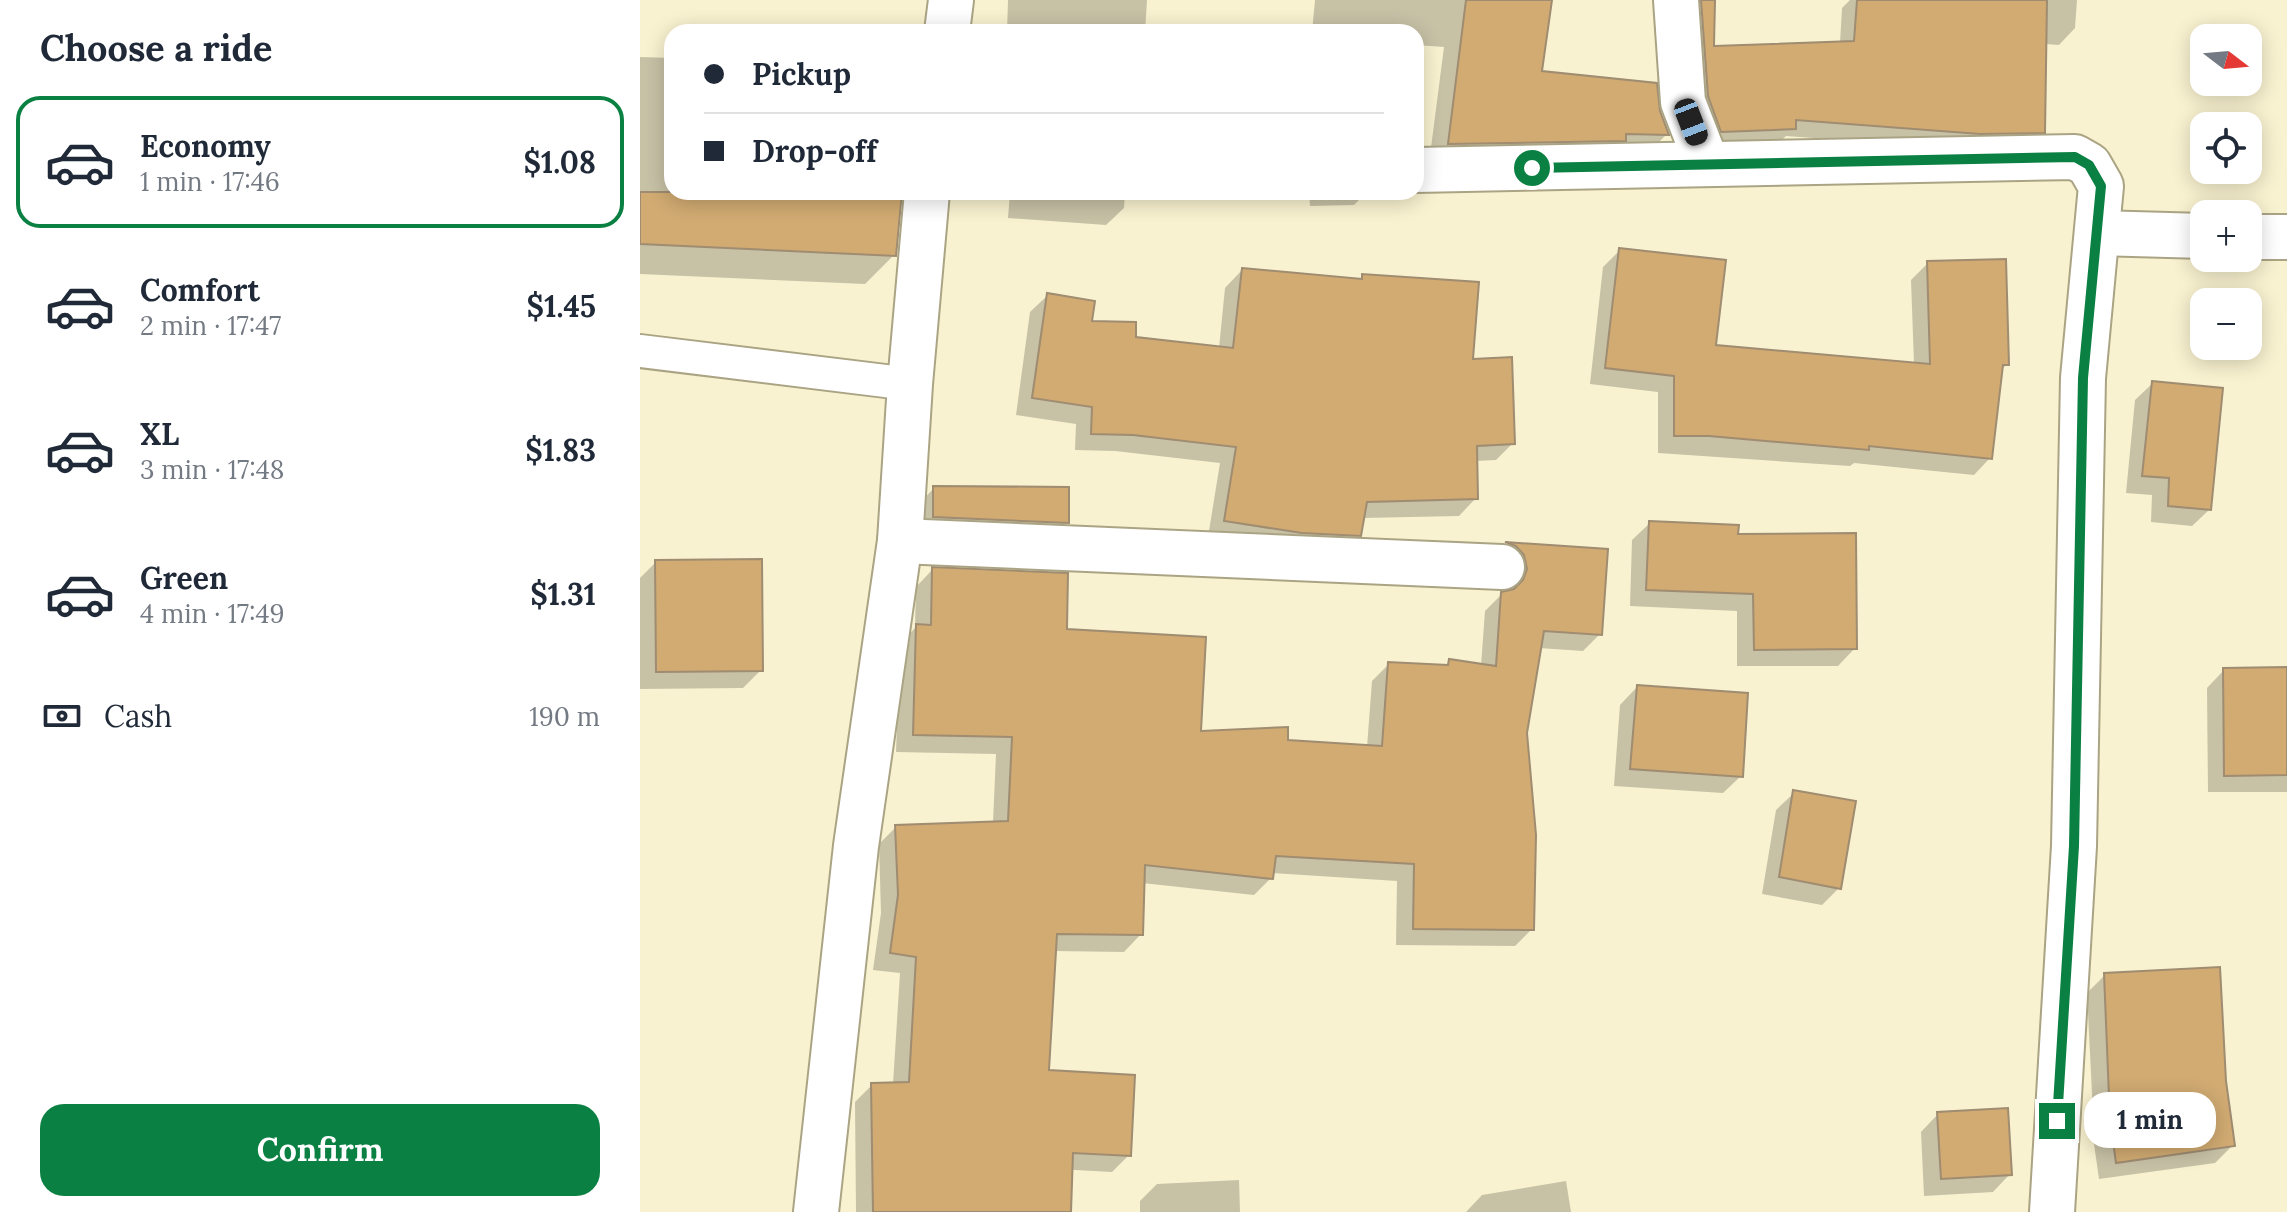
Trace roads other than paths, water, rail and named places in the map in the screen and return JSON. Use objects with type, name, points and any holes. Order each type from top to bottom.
[{"type":"street","points":[[948,24],[951,0]]},
{"type":"street","points":[[1676,0],[1683,102],[1707,164]]},
{"type":"street","points":[[1424,170],[2075,157],[2089,165],[2101,186],[2083,378],[2074,846],[2052,1212]]},
{"type":"street","points":[[816,1212],[856,846],[900,541],[926,200]]},
{"type":"street","points":[[2097,233],[2190,236]]},
{"type":"street","points":[[2262,237],[2287,237]]},
{"type":"street","points":[[900,541],[1502,567]]},
{"type":"lane","points":[[640,351],[910,384]]}]
